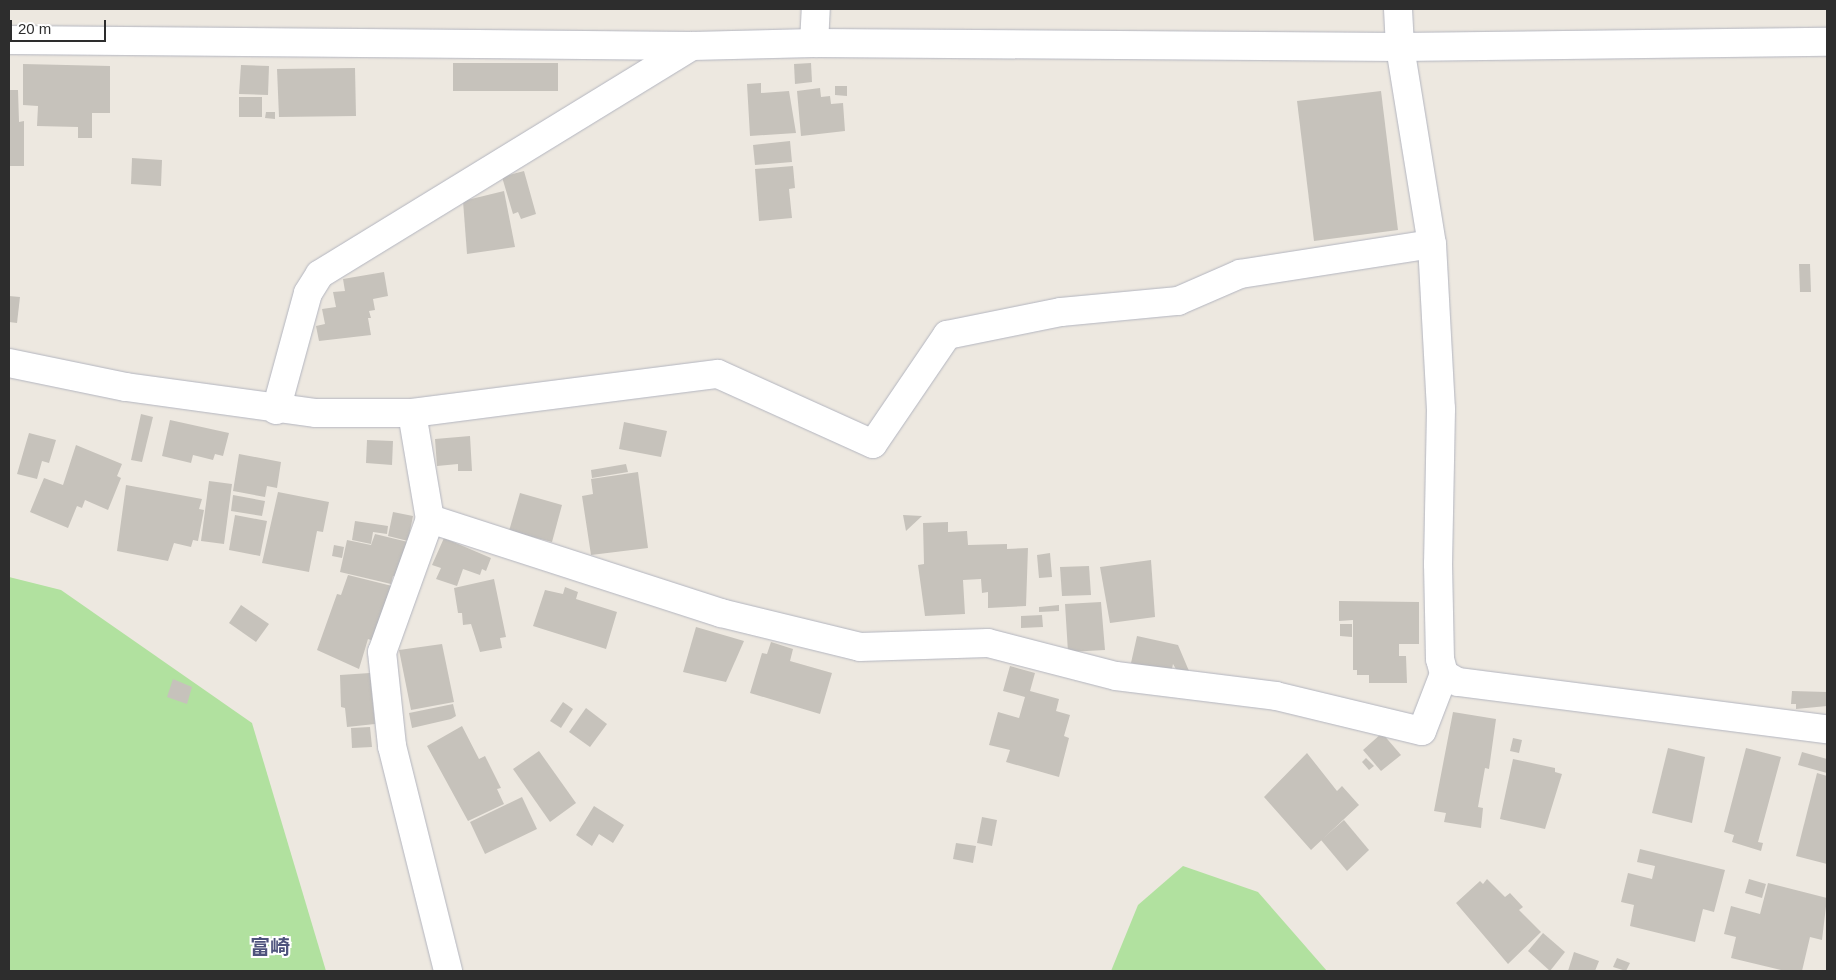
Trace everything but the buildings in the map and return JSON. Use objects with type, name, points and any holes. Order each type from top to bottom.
[{"type":"street","points":[[9,32],[692,46],[815,28],[1399,29],[1827,42]]},
{"type":"street","points":[[430,519],[721,613],[860,647],[988,643],[1116,676],[1276,696],[1422,731],[1444,674],[1440,659],[1438,564],[1442,409],[1432,244],[1399,29]]},
{"type":"street","points":[[276,410],[308,293],[320,274],[692,46]]},
{"type":"street","points":[[9,363],[126,388],[276,410],[412,413],[718,374],[873,444],[947,335],[1061,312],[1178,301],[1240,274],[1432,244]]},
{"type":"street","points":[[412,413],[430,519],[382,652],[392,746],[448,971]]},
{"type":"street","points":[[1444,674],[1458,682],[1827,729]]},
{"type":"green space","points":[[9,577],[61,590],[252,723],[326,971],[9,971]]},
{"type":"green space","points":[[1183,866],[1258,892],[1327,971],[1111,971],[1138,905]]},
{"type":"district","name":"富崎","points":[[270,947]]}]
